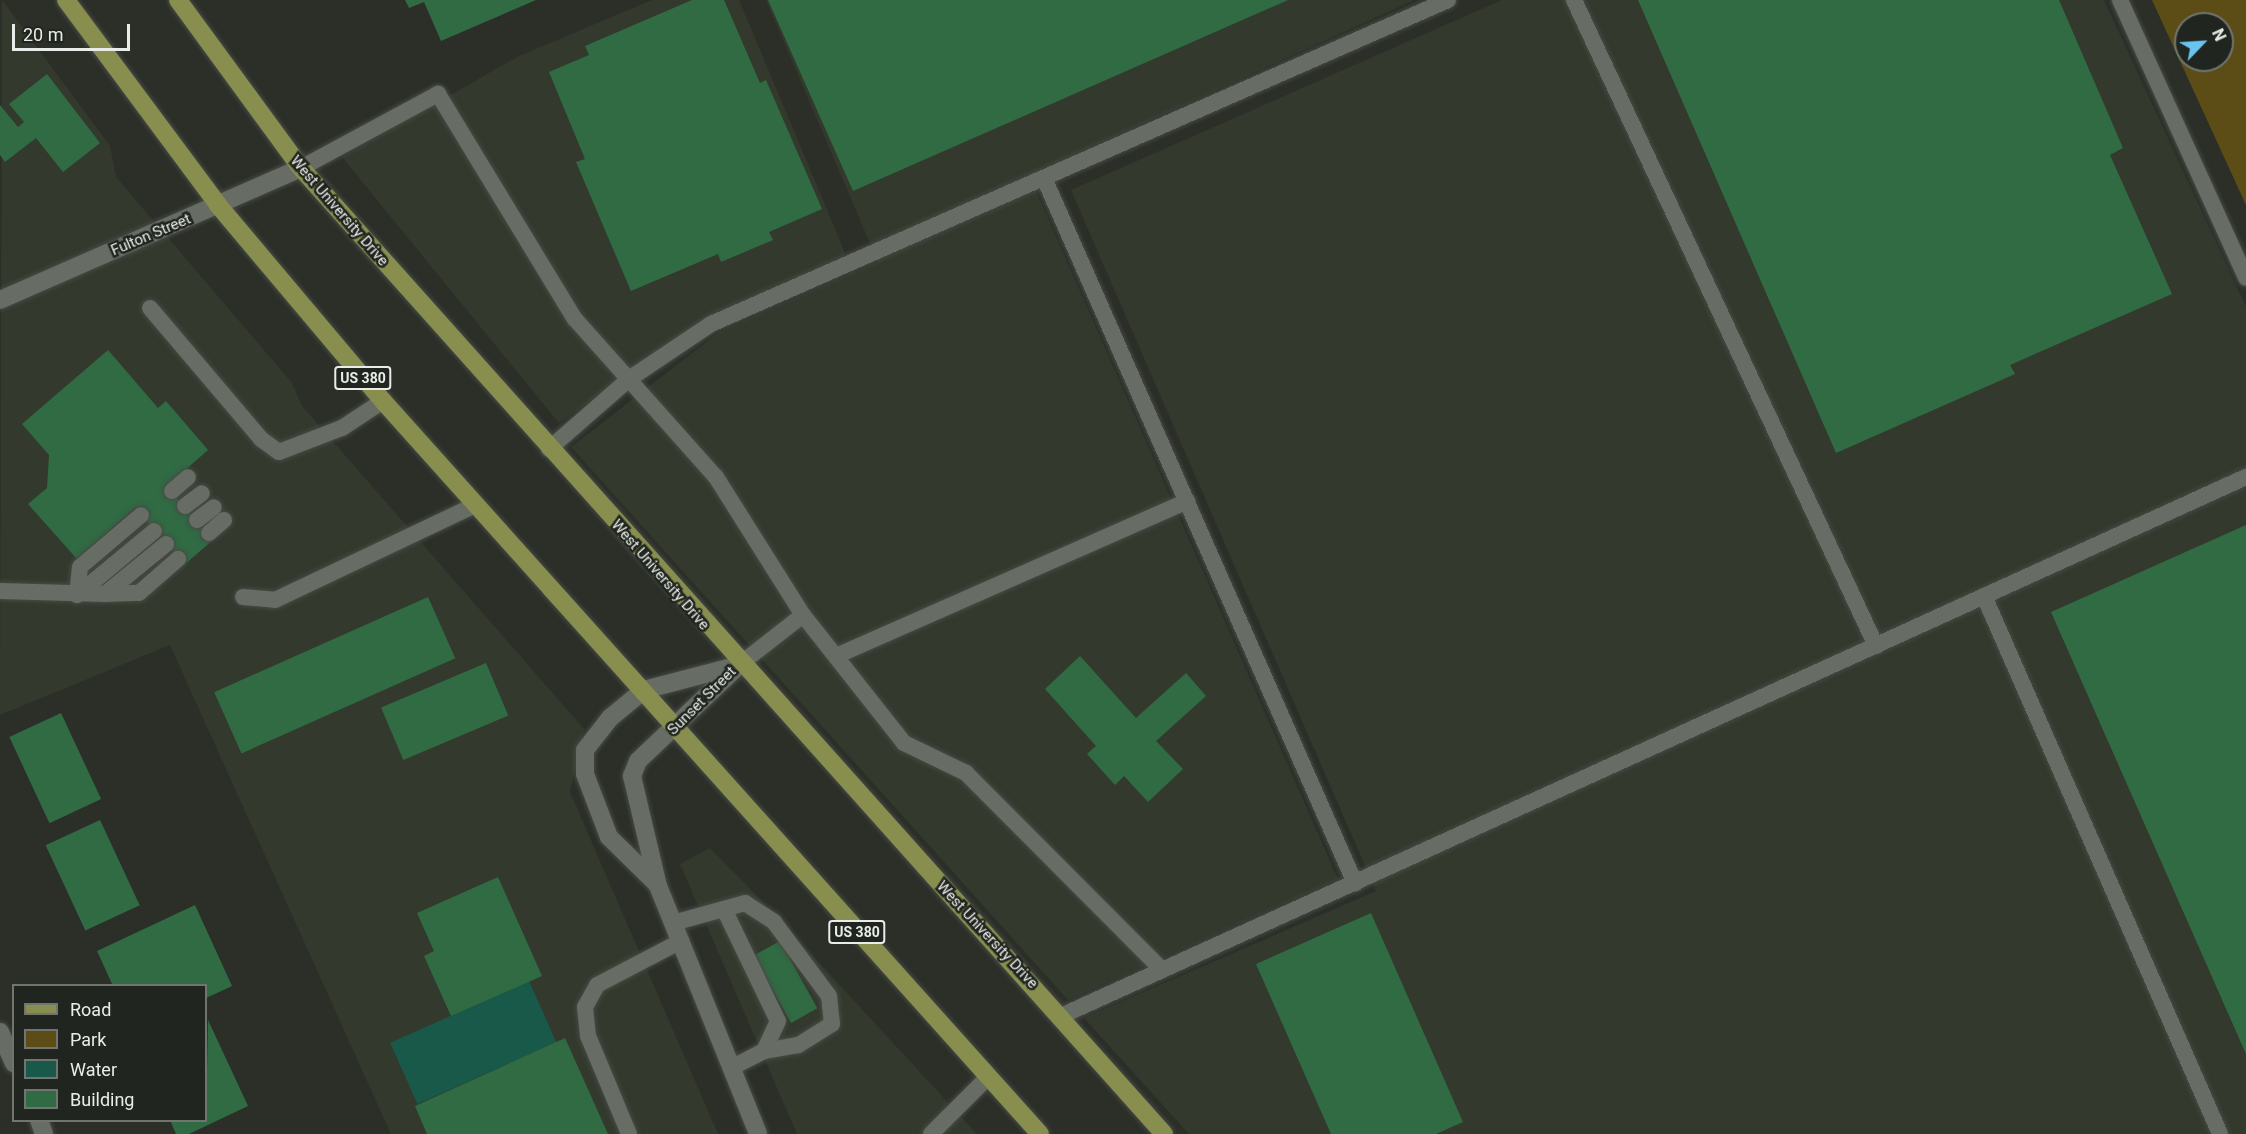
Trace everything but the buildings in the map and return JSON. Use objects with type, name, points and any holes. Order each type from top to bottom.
[{"type":"main road","name":"US 380","points":[[66,0],[218,205],[382,401],[644,690],[675,730],[1040,1134]]},
{"type":"main road","name":"West University Drive","points":[[178,0],[301,168],[739,664],[1060,1016],[1164,1134]]},
{"type":"street","name":"Fulton Street","points":[[0,300],[301,168]]},
{"type":"street","name":"Sunset Street","points":[[658,886],[609,837],[585,774],[585,750],[644,690],[739,664]]},
{"type":"street","name":"Sunset Street","points":[[739,664],[675,730],[638,760],[632,776],[658,886],[758,1134]]},
{"type":"street","points":[[0,1032],[12,1059]]},
{"type":"lane","points":[[549,449],[628,379],[711,324],[1448,0]]},
{"type":"lane","points":[[1574,0],[1876,646]]},
{"type":"lane","points":[[2120,0],[2246,278]]},
{"type":"lane","points":[[301,168],[438,94],[575,319],[716,477],[803,615],[904,743],[966,773],[1162,970]]},
{"type":"lane","points":[[1044,178],[1355,883]]},
{"type":"lane","points":[[150,309],[261,439],[279,452],[342,428],[382,401]]},
{"type":"lane","points":[[172,490],[188,477]]},
{"type":"lane","points":[[1060,1016],[2246,477]]},
{"type":"lane","points":[[186,506],[202,494]]},
{"type":"lane","points":[[836,656],[1186,501]]},
{"type":"lane","points":[[243,597],[275,600],[475,505]]},
{"type":"lane","points":[[197,520],[219,513],[209,534]]},
{"type":"lane","points":[[76,595],[80,567],[141,515]]},
{"type":"lane","points":[[76,595],[154,531]]},
{"type":"lane","points":[[105,594],[166,544]]},
{"type":"lane","points":[[0,591],[76,595],[139,593],[178,559]]},
{"type":"lane","points":[[1984,596],[2220,1134]]},
{"type":"lane","points":[[739,664],[803,615]]},
{"type":"lane","points":[[673,923],[745,903],[774,922],[829,996],[831,1024],[798,1045],[764,1051],[731,1068]]},
{"type":"lane","points":[[724,909],[778,1021],[764,1051]]},
{"type":"lane","points":[[629,1134],[588,1036],[585,1007],[597,985],[681,941]]},
{"type":"lane","points":[[931,1134],[988,1077]]},
{"type":"shaded area","points":[[2,0],[110,146],[116,177],[292,383],[302,406],[584,729],[570,792],[718,1134],[391,1134],[170,645],[0,715]]},
{"type":"shaded area","points":[[652,0],[739,0],[846,255],[708,317],[559,423],[342,157],[517,57]]},
{"type":"shaded area","points":[[766,0],[1414,0],[1029,175],[1338,879],[1068,1000],[571,447],[718,333],[878,262]]},
{"type":"shaded area","points":[[1502,0],[2104,0],[2246,307],[2246,1134],[1189,1134],[1084,1018],[1376,891],[1071,190]]},
{"type":"shaded area","points":[[710,848],[765,904],[977,1134],[797,1134],[680,864]]},
{"type":"green space","points":[[2152,0],[2246,0],[2246,205],[2185,72],[2234,72],[2234,12],[2174,12],[2174,48]]},
{"type":"water","points":[[529,981],[556,1042],[417,1104],[390,1043]]}]
